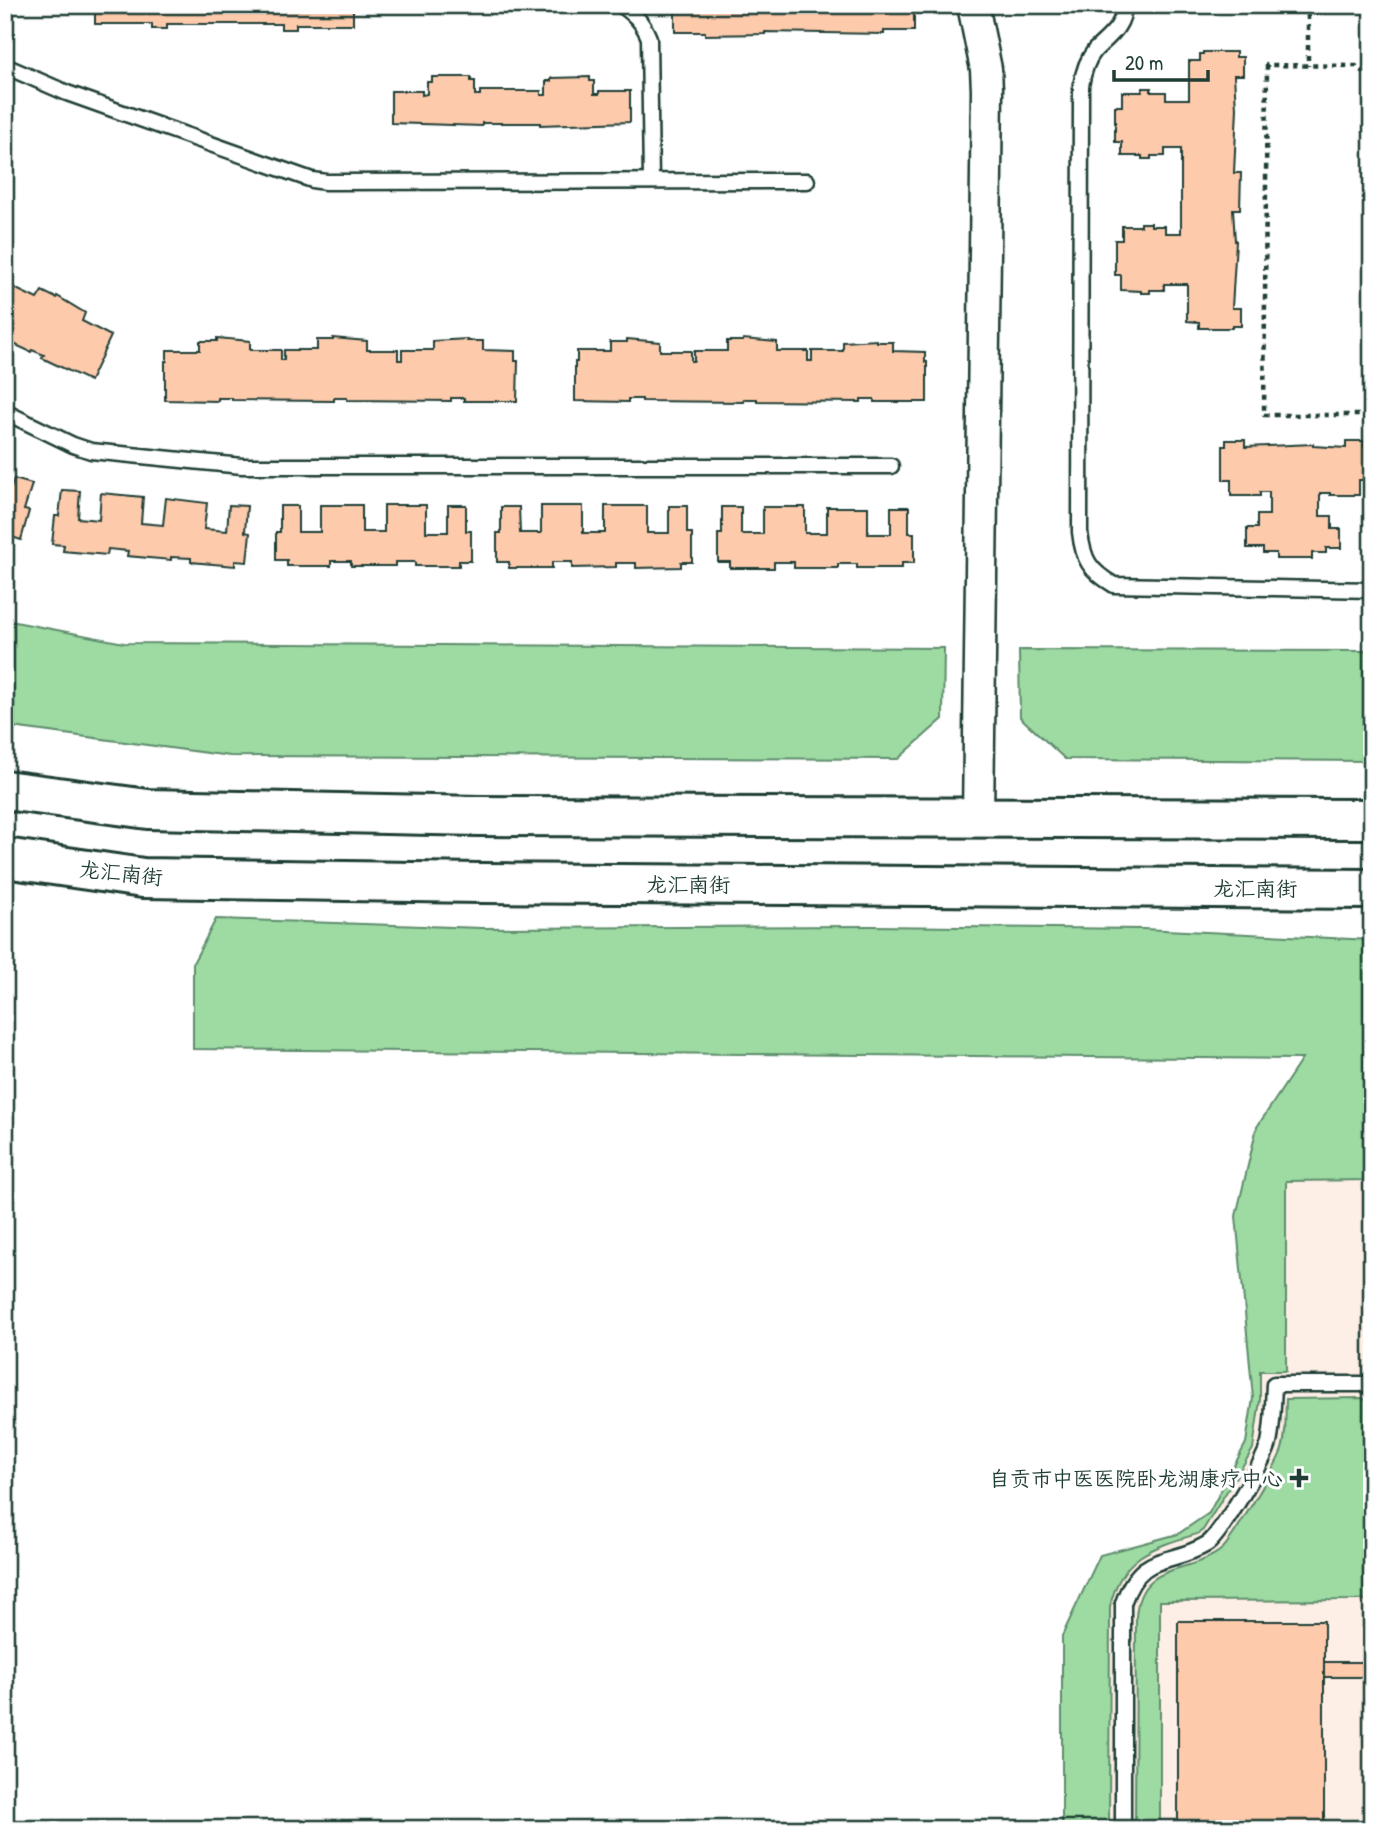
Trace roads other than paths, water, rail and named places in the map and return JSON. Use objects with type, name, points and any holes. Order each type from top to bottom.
[{"type":"main road","points":[[5,790],[148,809],[479,816],[1372,819]]},
{"type":"main road","name":"龙汇南街","points":[[5,858],[143,878],[1372,889]]},
{"type":"street","points":[[973,5],[986,69],[978,818]]},
{"type":"lane","points":[[621,5],[634,13],[649,38],[651,181]]},
{"type":"lane","points":[[1124,5],[1114,34],[1094,51],[1084,68],[1081,86],[1082,551],[1089,566],[1101,578],[1114,585],[1372,590]]},
{"type":"lane","points":[[5,66],[67,93],[312,180],[807,181]]},
{"type":"lane","points":[[5,412],[91,451],[242,466],[891,466]]},
{"type":"lane","points":[[1123,1829],[1123,1603],[1133,1580],[1145,1568],[1159,1560],[1201,1546],[1217,1535],[1266,1451],[1274,1384],[1372,1384]]},
{"type":"place","name":"自贡市中医医院卧龙湖康疗中心","points":[[1299,1478]]}]
